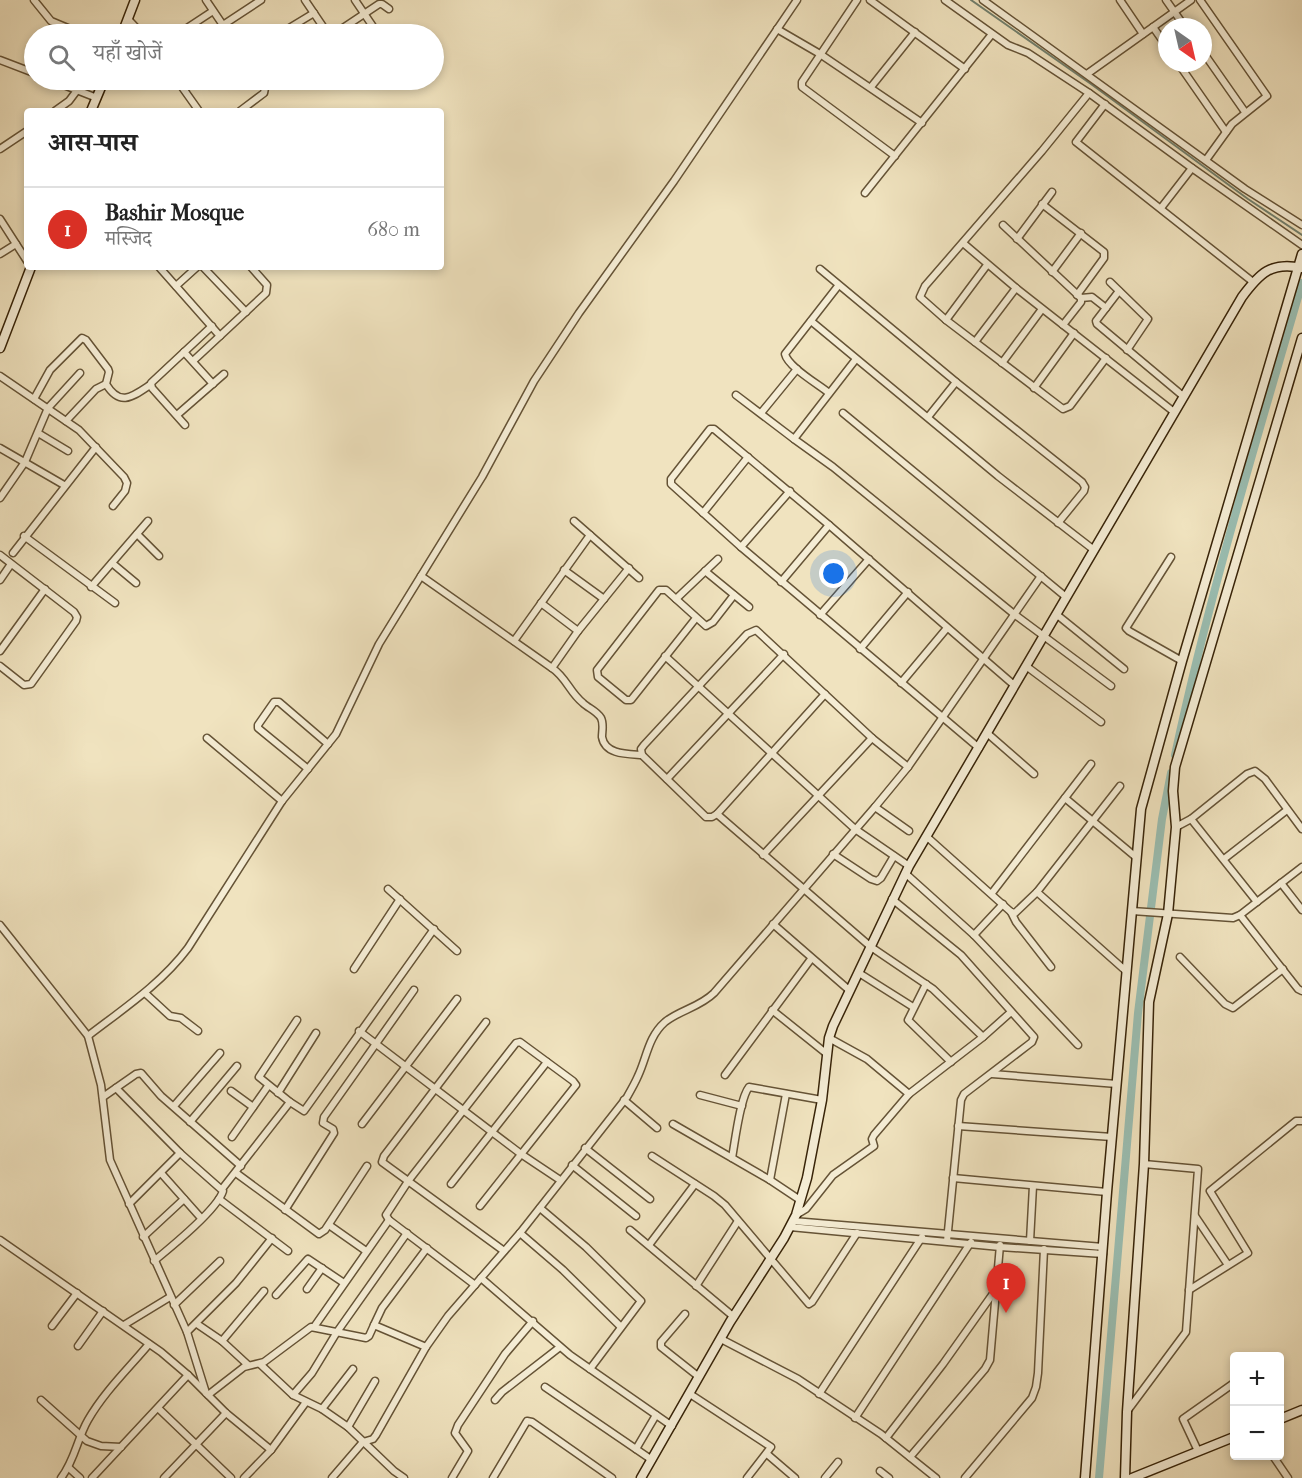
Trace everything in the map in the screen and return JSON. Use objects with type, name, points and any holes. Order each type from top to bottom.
[{"type":"street","points":[[34,0],[51,21],[58,24]]},
{"type":"street","points":[[126,24],[135,0]]},
{"type":"street","points":[[206,0],[222,24]]},
{"type":"street","points":[[225,24],[261,0]]},
{"type":"street","points":[[305,0],[321,24]]},
{"type":"street","points":[[355,0],[371,24]]},
{"type":"street","points":[[88,1036],[163,978],[188,948],[282,801],[341,726],[379,644],[482,477],[540,371],[674,181],[797,0]]},
{"type":"street","points":[[857,0],[802,82],[802,87],[895,156]]},
{"type":"street","points":[[870,0],[965,69]]},
{"type":"street","points":[[945,0],[1012,47],[1028,53],[1089,93],[1302,245]]},
{"type":"street","points":[[983,0],[1245,189],[1302,225]]},
{"type":"street","points":[[1120,0],[1143,34]]},
{"type":"street","points":[[1166,0],[1179,18]]},
{"type":"street","points":[[1087,74],[1191,0]]},
{"type":"street","points":[[1200,0],[1267,96],[1245,112],[1226,132],[1206,160]]},
{"type":"street","points":[[350,24],[379,4],[389,9]]},
{"type":"street","points":[[193,24],[213,11]]},
{"type":"street","points":[[296,24],[314,13]]},
{"type":"street","points":[[128,19],[133,24]]},
{"type":"street","points":[[1153,27],[1158,34]]},
{"type":"street","points":[[777,29],[871,87],[922,123]]},
{"type":"street","points":[[871,87],[915,32]]},
{"type":"street","points":[[866,193],[992,34]]},
{"type":"street","points":[[0,60],[24,69]]},
{"type":"street","points":[[1212,65],[1245,112]]},
{"type":"street","points":[[1184,72],[1226,132]]},
{"type":"street","points":[[60,108],[78,90],[97,98]]},
{"type":"street","points":[[92,108],[100,90]]},
{"type":"street","points":[[185,90],[197,108]]},
{"type":"street","points":[[244,108],[264,93],[265,90]]},
{"type":"street","points":[[1089,93],[920,294],[920,297],[946,320],[1065,410],[1106,358]]},
{"type":"street","points":[[1105,104],[1076,142],[1253,282]]},
{"type":"street","points":[[0,149],[24,133]]},
{"type":"street","points":[[1161,208],[1192,168]]},
{"type":"street","points":[[1017,239],[1052,192]]},
{"type":"street","points":[[1042,204],[1101,248],[1105,255],[1079,296]]},
{"type":"street","points":[[0,215],[24,256]]},
{"type":"street","points":[[1003,225],[1079,296],[1081,302],[1063,325]]},
{"type":"street","points":[[1052,272],[1081,233]]},
{"type":"street","points":[[963,243],[987,265],[1174,412]]},
{"type":"street","points":[[0,254],[16,244]]},
{"type":"street","points":[[1085,1478],[1126,972],[1136,911],[1137,858],[1142,809],[1182,661],[1300,268],[1302,254]]},
{"type":"street","points":[[946,320],[987,265]]},
{"type":"street","points":[[641,1478],[734,1317],[793,1221],[807,1178],[822,1100],[829,1038],[849,990],[907,869],[1242,297],[1261,274],[1273,268],[1300,268]]},
{"type":"street","points":[[820,269],[1085,486],[1084,491],[1058,523]]},
{"type":"street","points":[[0,348],[30,270]]},
{"type":"street","points":[[162,270],[220,336]]},
{"type":"street","points":[[176,286],[194,270]]},
{"type":"street","points":[[206,270],[246,312]]},
{"type":"street","points":[[193,361],[267,293],[268,288],[253,270]]},
{"type":"street","points":[[1110,282],[1148,319],[1127,350]]},
{"type":"street","points":[[828,393],[797,369],[786,359],[785,354],[838,286]]},
{"type":"street","points":[[975,342],[1016,288]]},
{"type":"street","points":[[1119,291],[1096,322],[1184,396]]},
{"type":"street","points":[[1079,296],[1092,297],[1106,308]]},
{"type":"street","points":[[1002,363],[1042,309]]},
{"type":"street","points":[[811,321],[1094,550]]},
{"type":"street","points":[[106,384],[116,397],[134,395],[150,385],[212,326]]},
{"type":"street","points":[[1034,388],[1074,333]]},
{"type":"street","points":[[33,399],[50,370],[82,338],[86,340],[109,372],[106,384],[96,389],[66,421]]},
{"type":"street","points":[[1125,1478],[1127,1412],[1144,1164],[1149,1002],[1168,914],[1176,828],[1173,791],[1175,767],[1300,352],[1302,338]]},
{"type":"street","points":[[184,352],[213,384]]},
{"type":"street","points":[[794,439],[856,359]]},
{"type":"street","points":[[761,413],[797,369]]},
{"type":"street","points":[[0,498],[25,462],[48,408],[80,373]]},
{"type":"street","points":[[177,415],[224,374]]},
{"type":"street","points":[[0,376],[66,421],[96,447],[127,483],[125,491],[112,507]]},
{"type":"street","points":[[928,417],[956,382]]},
{"type":"street","points":[[150,385],[185,425]]},
{"type":"street","points":[[736,395],[834,467],[1043,637],[1111,686]]},
{"type":"street","points":[[843,413],[1066,597]]},
{"type":"street","points":[[979,748],[781,582],[670,483],[710,429],[714,429],[830,525],[1014,685]]},
{"type":"street","points":[[38,433],[68,451]]},
{"type":"street","points":[[13,553],[24,536],[96,447]]},
{"type":"street","points":[[0,448],[64,485]]},
{"type":"street","points":[[703,513],[748,457]]},
{"type":"street","points":[[741,547],[790,491]]},
{"type":"street","points":[[91,587],[148,521]]},
{"type":"street","points":[[574,521],[639,578]]},
{"type":"street","points":[[781,582],[830,525]]},
{"type":"street","points":[[137,534],[159,556]]},
{"type":"street","points":[[514,641],[590,535]]},
{"type":"street","points":[[24,536],[115,603]]},
{"type":"street","points":[[0,555],[76,614],[76,621],[36,680],[24,685],[2,668],[0,676]]},
{"type":"street","points":[[1171,556],[1126,628],[1182,661]]},
{"type":"street","points":[[676,599],[718,559]]},
{"type":"street","points":[[820,615],[869,559]]},
{"type":"street","points":[[112,563],[136,583]]},
{"type":"street","points":[[0,580],[11,564]]},
{"type":"street","points":[[552,668],[578,631],[629,568]]},
{"type":"street","points":[[564,570],[604,599]]},
{"type":"street","points":[[705,571],[749,607]]},
{"type":"street","points":[[421,576],[564,678],[581,702],[599,716],[602,722],[604,742],[608,747],[624,754],[642,755]]},
{"type":"street","points":[[332,1478],[363,1442],[373,1439],[426,1347],[448,1316],[520,1233],[624,1100],[639,1075],[649,1044],[657,1030],[674,1016],[702,1003],[714,993],[875,807],[908,767],[1041,576]]},
{"type":"street","points":[[0,651],[45,589]]},
{"type":"street","points":[[696,618],[633,698],[628,701],[598,678],[596,673],[657,592],[664,589],[704,625],[709,625],[734,595]]},
{"type":"street","points":[[860,649],[908,592]]},
{"type":"street","points":[[541,603],[578,631]]},
{"type":"street","points":[[1056,614],[1124,669]]},
{"type":"street","points":[[901,683],[947,628]]},
{"type":"street","points":[[825,693],[712,817],[706,817],[640,752],[644,745],[753,630],[760,633],[784,654],[825,693],[872,738],[908,767]]},
{"type":"street","points":[[667,779],[784,654]]},
{"type":"street","points":[[665,656],[855,829],[894,856],[974,935],[1078,1045]]},
{"type":"street","points":[[1026,666],[1101,722]]},
{"type":"street","points":[[308,769],[258,728],[274,702],[279,702],[328,744]]},
{"type":"street","points":[[987,733],[1034,774]]},
{"type":"street","points":[[207,738],[282,801]]},
{"type":"street","points":[[763,855],[872,738]]},
{"type":"street","points":[[992,893],[1091,764]]},
{"type":"street","points":[[1176,828],[1191,819],[1247,774],[1255,771],[1265,779],[1302,829]]},
{"type":"street","points":[[1011,912],[1019,911],[1036,892],[1120,786]]},
{"type":"street","points":[[1065,798],[1137,858]]},
{"type":"street","points":[[875,807],[909,831]]},
{"type":"street","points":[[1224,859],[1287,810]]},
{"type":"street","points":[[717,814],[871,947],[926,984],[983,1037]]},
{"type":"street","points":[[1191,819],[1257,902]]},
{"type":"street","points":[[926,836],[1011,912],[1016,922],[1051,967]]},
{"type":"street","points":[[833,854],[871,879],[878,881],[894,856]]},
{"type":"street","points":[[1136,911],[1227,918],[1240,915],[1302,867]]},
{"type":"street","points":[[1281,883],[1302,910]]},
{"type":"street","points":[[388,889],[457,951]]},
{"type":"street","points":[[1036,892],[1126,972]]},
{"type":"street","points":[[354,969],[399,899]]},
{"type":"street","points":[[892,899],[961,955],[1033,1035],[1034,1039],[963,1097],[947,1241]]},
{"type":"street","points":[[974,935],[1003,904]]},
{"type":"street","points":[[1240,915],[1298,989],[1302,991]]},
{"type":"street","points":[[773,924],[810,959],[849,990]]},
{"type":"street","points":[[0,926],[88,1036],[103,1097],[107,1152],[187,1332],[207,1394]]},
{"type":"street","points":[[297,1020],[259,1077],[302,1111],[307,1108],[359,1031],[434,929]]},
{"type":"street","points":[[1180,957],[1225,1004],[1233,1008],[1283,969]]},
{"type":"street","points":[[725,1075],[810,959]]},
{"type":"street","points":[[858,973],[913,1007]]},
{"type":"street","points":[[926,984],[913,1007],[909,1021],[951,1062]]},
{"type":"street","points":[[285,1210],[334,1133],[333,1129],[323,1123],[324,1117],[414,990]]},
{"type":"street","points":[[145,993],[170,1016],[181,1018],[198,1031]]},
{"type":"street","points":[[362,1124],[405,1065],[458,999]]},
{"type":"street","points":[[772,1010],[827,1054]]},
{"type":"street","points":[[793,1221],[806,1209],[833,1175],[874,1146],[872,1139],[874,1135],[909,1094],[983,1037],[1011,1012]]},
{"type":"street","points":[[486,1022],[382,1160],[384,1165],[409,1180],[504,1251]]},
{"type":"street","points":[[359,1031],[521,1154],[560,1180]]},
{"type":"street","points":[[278,1093],[316,1033]]},
{"type":"street","points":[[829,1038],[867,1059],[909,1094]]},
{"type":"street","points":[[475,1285],[389,1220],[386,1215],[409,1180],[517,1042],[576,1085],[480,1206]]},
{"type":"street","points":[[174,1106],[220,1053]]},
{"type":"street","points":[[451,1184],[547,1062]]},
{"type":"street","points":[[190,1122],[237,1066]]},
{"type":"street","points":[[103,1097],[136,1074],[141,1073],[190,1122],[241,1166]]},
{"type":"street","points":[[991,1074],[1117,1084]]},
{"type":"street","points":[[232,1137],[268,1086]]},
{"type":"street","points":[[732,1158],[746,1090],[751,1086],[822,1100]]},
{"type":"street","points":[[116,1088],[180,1153],[222,1189]]},
{"type":"street","points":[[231,1091],[254,1107]]},
{"type":"street","points":[[770,1180],[786,1094]]},
{"type":"street","points":[[700,1095],[742,1106]]},
{"type":"street","points":[[624,1100],[657,1128]]},
{"type":"street","points":[[154,1261],[201,1218],[219,1198],[223,1193],[222,1189],[290,1102]]},
{"type":"street","points":[[1189,1290],[1248,1252],[1210,1191],[1296,1121],[1302,1121]]},
{"type":"street","points":[[673,1124],[800,1200]]},
{"type":"street","points":[[958,1126],[1112,1137]]},
{"type":"street","points":[[585,1148],[650,1199]]},
{"type":"street","points":[[129,1204],[180,1153]]},
{"type":"street","points":[[652,1156],[725,1205],[807,1303],[810,1304],[857,1233]]},
{"type":"street","points":[[1127,1412],[1186,1332],[1195,1215],[1198,1169],[1144,1164]]},
{"type":"street","points":[[572,1165],[636,1216]]},
{"type":"street","points":[[236,1173],[319,1234],[329,1225],[367,1166]]},
{"type":"street","points":[[161,1173],[201,1218]]},
{"type":"street","points":[[953,1178],[1107,1192]]},
{"type":"street","points":[[649,1245],[695,1184]]},
{"type":"street","points":[[1030,1241],[1033,1186]]},
{"type":"street","points":[[219,1198],[288,1251]]},
{"type":"street","points":[[143,1237],[184,1199]]},
{"type":"street","points":[[540,1208],[586,1247],[641,1301],[590,1369]]},
{"type":"street","points":[[1195,1215],[1228,1265]]},
{"type":"street","points":[[207,1394],[249,1365],[260,1364],[314,1327],[389,1220]]},
{"type":"street","points":[[696,1286],[738,1221]]},
{"type":"street","points":[[793,1221],[948,1233],[1000,1247],[1103,1251]]},
{"type":"street","points":[[793,1221],[857,1233],[947,1241],[1001,1238],[1103,1251]]},
{"type":"street","points":[[329,1225],[366,1251]]},
{"type":"street","points":[[630,1230],[734,1317]]},
{"type":"street","points":[[819,1394],[921,1239],[922,1231]]},
{"type":"street","points":[[293,1395],[316,1367],[337,1332],[407,1233]]},
{"type":"street","points":[[520,1233],[563,1270],[621,1327]]},
{"type":"street","points":[[187,1332],[236,1283],[272,1238]]},
{"type":"street","points":[[910,1457],[988,1364],[991,1355],[1001,1238]]},
{"type":"street","points":[[855,1418],[971,1239]]},
{"type":"street","points":[[0,1242],[149,1344],[188,1375],[226,1413],[271,1450]]},
{"type":"street","points":[[314,1327],[367,1338],[382,1308],[427,1248]]},
{"type":"street","points":[[965,1478],[1035,1393],[1044,1249]]},
{"type":"street","points":[[276,1295],[305,1260],[309,1259],[344,1283]]},
{"type":"street","points":[[174,1305],[220,1261]]},
{"type":"street","points":[[307,1289],[322,1268]]},
{"type":"street","points":[[481,1278],[560,1347],[672,1425]]},
{"type":"street","points":[[886,1438],[943,1365],[997,1287]]},
{"type":"street","points":[[222,1341],[264,1291]]},
{"type":"street","points":[[52,1326],[77,1293]]},
{"type":"street","points":[[124,1325],[170,1297]]},
{"type":"street","points":[[78,1346],[103,1311]]},
{"type":"street","points":[[685,1314],[661,1342],[661,1347],[699,1377]]},
{"type":"street","points":[[452,1478],[468,1451],[455,1433],[458,1425],[505,1354],[532,1321]]},
{"type":"street","points":[[197,1324],[222,1341],[249,1365]]},
{"type":"street","points":[[374,1325],[426,1347]]},
{"type":"street","points":[[721,1339],[784,1371],[886,1438],[930,1476]]},
{"type":"street","points":[[61,1478],[69,1468],[80,1436],[96,1406],[149,1344]]},
{"type":"street","points":[[495,1400],[560,1347]]},
{"type":"street","points":[[260,1364],[293,1395],[322,1409],[348,1428],[404,1478]]},
{"type":"street","points":[[322,1409],[353,1369]]},
{"type":"street","points":[[92,1478],[188,1375]]},
{"type":"street","points":[[348,1428],[375,1381]]},
{"type":"street","points":[[1198,1451],[1183,1419],[1230,1386]]},
{"type":"street","points":[[545,1387],[652,1460]]},
{"type":"street","points":[[690,1395],[771,1447],[747,1478]]},
{"type":"street","points":[[41,1400],[80,1436],[93,1444],[121,1447]]},
{"type":"street","points":[[244,1478],[271,1450],[306,1402]]},
{"type":"street","points":[[158,1408],[231,1478]]},
{"type":"street","points":[[1284,1417],[1302,1410]]},
{"type":"street","points":[[164,1478],[226,1413]]},
{"type":"street","points":[[636,1449],[656,1415]]},
{"type":"street","points":[[493,1478],[527,1421],[532,1422],[612,1478]]},
{"type":"street","points":[[1132,1478],[1230,1439]]},
{"type":"street","points":[[767,1454],[795,1478]]},
{"type":"street","points":[[1276,1460],[1288,1478]]},
{"type":"street","points":[[825,1478],[838,1462]]},
{"type":"street","points":[[69,1468],[80,1478]]},
{"type":"street","points":[[880,1471],[890,1478]]},
{"type":"waterway","points":[[971,0],[1248,199],[1302,235]]},
{"type":"waterway","points":[[1175,755],[1218,576],[1302,283]]},
{"type":"waterway","points":[[1099,1478],[1138,1013],[1162,819],[1171,773]]},
{"type":"place","name":"Bashir Mosque","points":[[1006,1313]]}]
